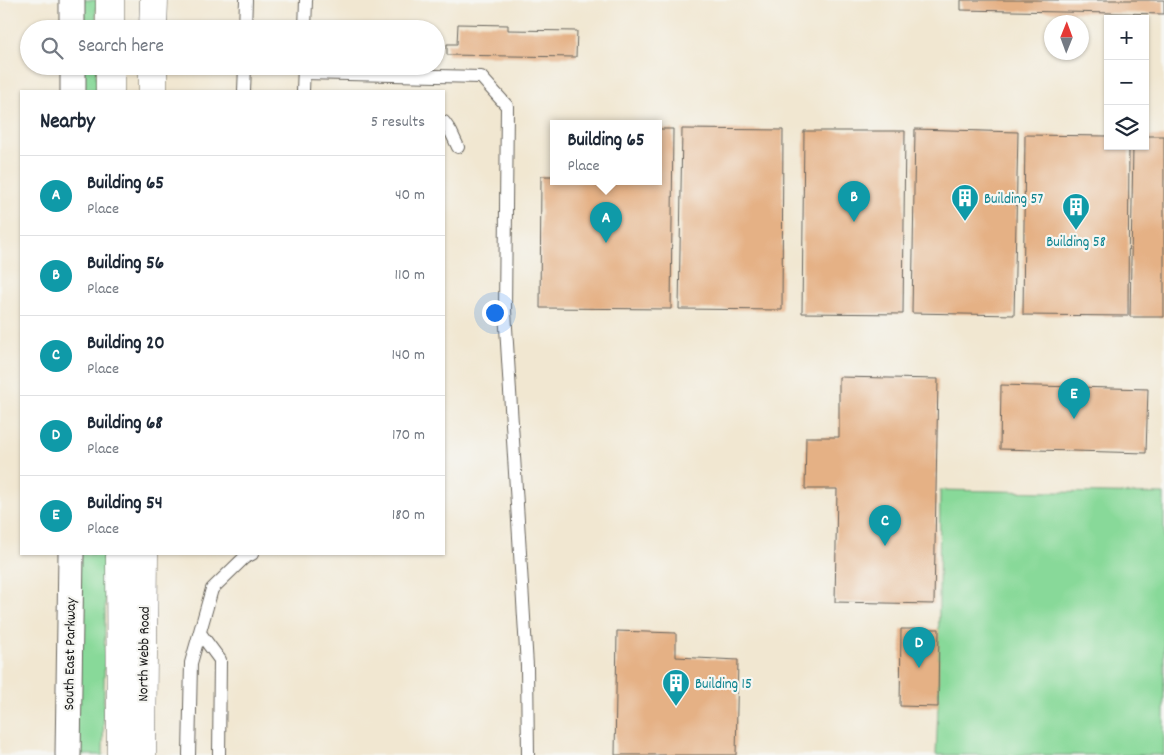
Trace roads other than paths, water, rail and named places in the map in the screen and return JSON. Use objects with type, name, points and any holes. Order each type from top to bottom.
[{"type":"main road","points":[[110,0],[110,20]]},
{"type":"main road","points":[[153,20],[154,0]]},
{"type":"main road","points":[[110,75],[110,90]]},
{"type":"main road","points":[[153,75],[153,90]]},
{"type":"main road","name":"North Webb Road","points":[[120,555],[121,755]]},
{"type":"main road","name":"North Webb Road","points":[[142,755],[144,555]]},
{"type":"street","points":[[72,0],[72,20]]},
{"type":"street","points":[[73,75],[74,90]]},
{"type":"street","name":"South East Parkway","points":[[68,755],[71,555]]},
{"type":"lane","points":[[245,20],[246,0]]},
{"type":"lane","points":[[305,20],[306,0]]},
{"type":"lane","points":[[244,90],[245,75]]},
{"type":"lane","points":[[304,75],[304,90]]},
{"type":"lane","points":[[430,75],[481,77],[507,106],[505,310],[527,666],[528,755]]},
{"type":"lane","points":[[445,123],[458,147]]},
{"type":"lane","points":[[189,755],[191,663],[212,589],[244,558],[250,555]]},
{"type":"lane","points":[[200,633],[220,660],[219,755]]},
{"type":"place","name":"Building 56","points":[[854,222]]},
{"type":"place","name":"Building 57","points":[[965,222]]},
{"type":"place","name":"Building 58","points":[[1076,231]]},
{"type":"place","name":"Building 65","points":[[606,243]]},
{"type":"place","name":"Building 54","points":[[1074,419]]},
{"type":"place","name":"Building 20","points":[[885,546]]},
{"type":"place","name":"Building 68","points":[[919,668]]},
{"type":"place","name":"Building 15","points":[[676,707]]}]
